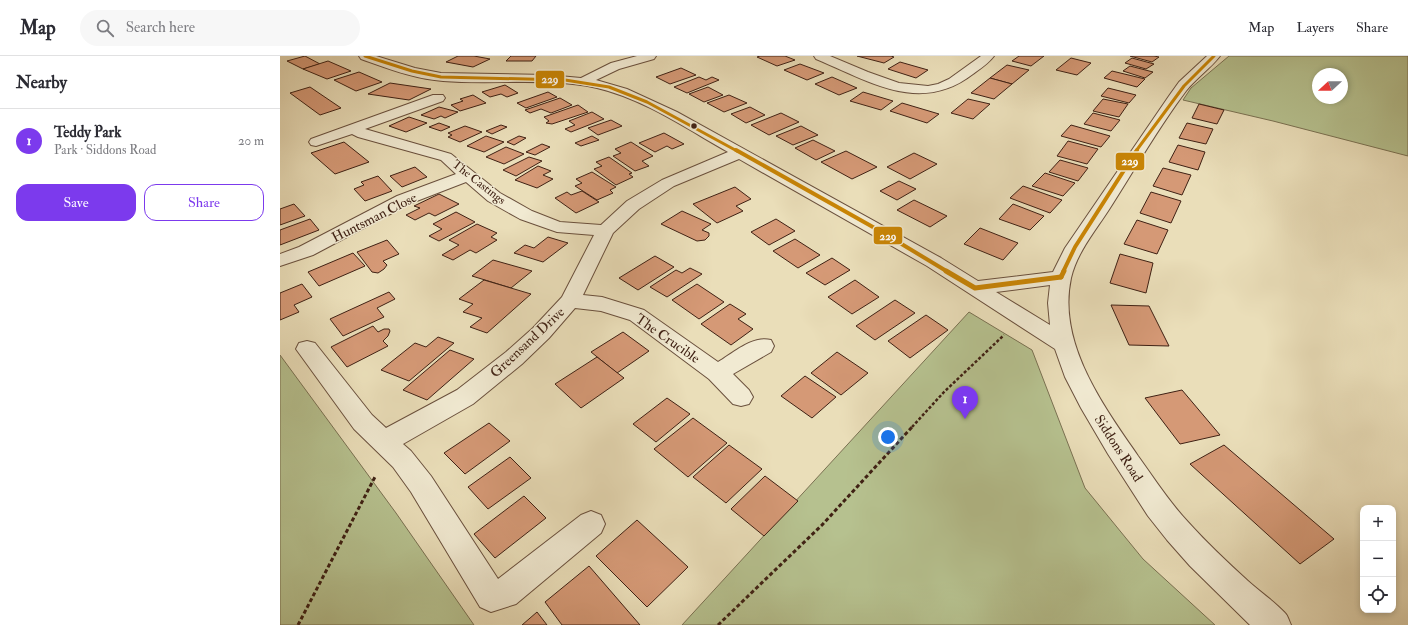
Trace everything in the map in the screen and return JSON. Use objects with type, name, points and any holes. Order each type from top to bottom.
[{"type":"street","points":[[365,56],[406,70],[439,77],[583,82],[620,90],[652,104],[880,231],[975,288],[1065,345]]},
{"type":"street","points":[[583,82],[615,66],[650,56]]},
{"type":"street","points":[[820,56],[890,84],[919,90],[938,89],[944,87],[988,56]]},
{"type":"street","name":"Siddons Road","points":[[1214,56],[1184,86],[1139,147],[1093,221],[1075,246],[1061,277],[1058,298],[1065,345],[1074,372],[1088,401],[1112,441],[1176,530],[1269,620]]},
{"type":"street","points":[[316,142],[438,98]]},
{"type":"street","name":"The Castings","points":[[353,129],[363,134],[446,157],[494,197],[526,215],[556,227],[605,231]]},
{"type":"street","name":"Greensand Drive","points":[[393,450],[465,398],[514,358],[541,333],[570,300],[605,231],[633,205],[668,183],[740,153]]},
{"type":"street","name":"Huntsman Close","points":[[280,260],[306,251],[403,200],[468,175]]},
{"type":"street","points":[[975,288],[1061,277]]},
{"type":"street","name":"The Crucible","points":[[570,300],[602,304],[637,315],[717,373],[741,397]]},
{"type":"street","points":[[717,373],[763,346]]},
{"type":"street","points":[[307,349],[363,422],[393,450],[421,484],[491,596],[505,593],[591,524]]},
{"type":"path","points":[[718,625],[822,525],[944,392],[1022,318]]},
{"type":"path","points":[[298,625],[375,475],[393,450]]},
{"type":"green space","points":[[1229,56],[1408,56],[1408,156],[1273,121],[1183,100],[1191,88]]},
{"type":"green space","points":[[969,312],[1032,350],[1085,488],[1143,559],[1215,625],[682,625]]},
{"type":"green space","points":[[280,355],[396,513],[474,625],[280,625]]},
{"type":"building","points":[[305,56],[320,64],[303,69],[287,61]]},
{"type":"building","points":[[458,56],[474,56],[490,59],[473,67],[446,62]]},
{"type":"building","points":[[511,56],[536,56],[532,61],[506,61]]},
{"type":"building","points":[[785,56],[795,60],[777,66],[757,57]]},
{"type":"building","points":[[857,56],[891,56],[894,57],[884,63]]},
{"type":"building","points":[[1019,56],[1044,56],[1031,66],[1012,61]]},
{"type":"building","points":[[1130,56],[1154,56],[1159,57],[1152,62]]},
{"type":"building","points":[[1071,58],[1091,63],[1077,75],[1056,70]]},
{"type":"building","points":[[1132,58],[1154,64],[1146,69],[1125,63]]},
{"type":"building","points":[[328,61],[351,71],[327,79],[303,69]]},
{"type":"building","points":[[900,62],[928,70],[916,78],[888,69]]},
{"type":"building","points":[[800,64],[824,73],[807,80],[784,70]]},
{"type":"building","points":[[1007,65],[1029,70],[1012,84],[990,78]]},
{"type":"building","points":[[1130,66],[1153,72],[1145,78],[1123,71]]},
{"type":"building","points":[[681,68],[696,75],[670,84],[656,77]]},
{"type":"building","points":[[1112,71],[1145,79],[1137,87],[1104,78]]},
{"type":"building","points":[[359,72],[382,82],[356,91],[334,80]]},
{"type":"building","points":[[699,77],[706,80],[712,77],[719,80],[687,93],[674,87]]},
{"type":"building","points":[[832,77],[857,88],[839,95],[815,84]]},
{"type":"building","points":[[990,78],[1012,84],[994,99],[971,93]]},
{"type":"building","points":[[390,83],[431,89],[409,100],[368,94]]},
{"type":"building","points":[[505,85],[518,93],[507,97],[501,94],[490,97],[482,92]]},
{"type":"building","points":[[310,87],[341,108],[320,115],[290,93]]},
{"type":"building","points":[[708,87],[723,95],[704,102],[689,94]]},
{"type":"building","points":[[1108,88],[1136,95],[1129,103],[1101,96]]},
{"type":"building","points":[[548,92],[557,97],[526,108],[517,103]]},
{"type":"building","points":[[863,92],[893,101],[881,110],[850,101]]},
{"type":"building","points":[[473,95],[486,103],[460,111],[451,105],[463,101],[460,99]]},
{"type":"building","points":[[729,95],[747,103],[724,112],[707,103]]},
{"type":"building","points":[[560,98],[572,105],[551,113],[541,109],[530,113],[525,110]]},
{"type":"building","points":[[968,99],[990,104],[973,119],[951,113]]},
{"type":"building","points":[[1103,99],[1128,104],[1119,117],[1093,111]]},
{"type":"building","points":[[902,103],[939,114],[927,123],[890,111]]},
{"type":"building","points":[[1199,104],[1224,110],[1217,124],[1192,118]]},
{"type":"building","points":[[578,105],[588,112],[552,124],[546,123],[549,121],[544,117]]},
{"type":"building","points":[[439,107],[458,112],[445,118],[441,116],[434,119],[421,115]]},
{"type":"building","points":[[750,107],[765,115],[746,123],[731,114]]},
{"type":"building","points":[[592,112],[604,119],[571,132],[565,129],[575,125],[569,121]]},
{"type":"building","points":[[781,113],[799,122],[769,135],[751,125]]},
{"type":"building","points":[[1093,113],[1120,120],[1111,131],[1084,124]]},
{"type":"building","points":[[409,117],[427,123],[406,132],[389,126]]},
{"type":"building","points":[[611,120],[622,126],[598,135],[588,128]]},
{"type":"building","points":[[439,123],[450,127],[441,131],[429,127]]},
{"type":"building","points":[[1187,123],[1213,129],[1206,144],[1179,138]]},
{"type":"building","points":[[501,125],[507,127],[492,134],[486,131]]},
{"type":"building","points":[[1071,125],[1110,136],[1101,147],[1061,136]]},
{"type":"building","points":[[465,126],[482,132],[460,142],[448,137],[452,135],[448,133]]},
{"type":"building","points":[[801,126],[818,135],[793,145],[776,136]]},
{"type":"building","points":[[664,133],[684,144],[672,149],[667,146],[655,152],[639,143]]},
{"type":"building","points":[[486,136],[504,142],[484,152],[467,146]]},
{"type":"building","points":[[519,136],[526,138],[514,145],[507,142]]},
{"type":"building","points":[[592,136],[599,140],[581,146],[575,143]]},
{"type":"building","points":[[813,140],[835,151],[816,160],[795,148]]},
{"type":"building","points":[[1068,141],[1098,149],[1087,164],[1057,156]]},
{"type":"building","points":[[344,142],[369,162],[335,174],[311,153]]},
{"type":"building","points":[[631,142],[653,156],[642,161],[649,166],[635,171],[613,156],[621,153],[615,149]]},
{"type":"building","points":[[542,144],[550,147],[535,155],[526,152]]},
{"type":"building","points":[[1178,145],[1205,152],[1198,170],[1169,162]]},
{"type":"building","points":[[506,147],[524,154],[504,164],[486,157]]},
{"type":"building","points":[[846,151],[877,167],[852,179],[821,162]]},
{"type":"building","points":[[914,153],[937,164],[910,179],[887,167]]},
{"type":"building","points":[[529,157],[542,161],[516,176],[503,170]]},
{"type":"building","points":[[609,157],[632,173],[629,174],[633,177],[616,185],[594,169],[602,166],[596,162]]},
{"type":"building","points":[[1060,160],[1088,168],[1078,181],[1049,172]]},
{"type":"building","points":[[538,166],[551,171],[543,175],[553,179],[537,188],[515,180]]},
{"type":"building","points":[[415,167],[427,177],[402,187],[390,176]]},
{"type":"building","points":[[1163,168],[1191,175],[1182,195],[1153,186]]},
{"type":"building","points":[[592,172],[616,187],[610,190],[613,193],[597,200],[575,186],[582,183],[576,179]]},
{"type":"building","points":[[1045,173],[1075,183],[1063,196],[1032,186]]},
{"type":"building","points":[[378,176],[392,191],[365,201],[354,189],[364,185],[361,182]]},
{"type":"building","points":[[899,181],[916,189],[897,200],[880,191]]},
{"type":"building","points":[[1023,186],[1062,200],[1050,213],[1010,198]]},
{"type":"building","points":[[735,187],[751,199],[736,206],[743,211],[717,223],[693,204]]},
{"type":"building","points":[[582,191],[599,202],[576,213],[555,198],[567,192],[571,195]]},
{"type":"building","points":[[1151,192],[1181,201],[1171,223],[1140,213]]},
{"type":"building","points":[[439,194],[459,204],[435,216],[429,213],[415,220],[406,215],[420,208],[414,206]]},
{"type":"building","points":[[914,200],[947,216],[930,227],[897,210]]},
{"type":"building","points":[[294,204],[305,216],[280,225],[280,209]]},
{"type":"building","points":[[1013,204],[1044,216],[1030,230],[999,219]]},
{"type":"building","points":[[682,211],[711,224],[702,230],[709,233],[709,236],[705,240],[697,241],[661,224]]},
{"type":"building","points":[[456,212],[475,222],[439,241],[429,236],[442,229],[433,224]]},
{"type":"building","points":[[310,219],[319,230],[280,245],[280,230]]},
{"type":"building","points":[[776,219],[795,231],[769,245],[751,232]]},
{"type":"building","points":[[1137,220],[1168,230],[1157,254],[1124,244]]},
{"type":"building","points":[[477,224],[497,233],[491,237],[497,240],[476,253],[470,250],[453,260],[442,255],[459,245],[449,240]]},
{"type":"building","points":[[980,228],[1018,243],[1003,260],[964,244]]},
{"type":"building","points":[[548,237],[568,243],[543,262],[514,253],[525,245],[534,248]]},
{"type":"building","points":[[795,239],[820,255],[798,268],[773,251]]},
{"type":"building","points":[[387,240],[399,254],[383,261],[387,265],[378,273],[372,272],[357,252]]},
{"type":"building","points":[[353,253],[365,266],[319,286],[308,272]]},
{"type":"building","points":[[1120,254],[1153,263],[1146,293],[1110,283]]},
{"type":"building","points":[[655,256],[674,267],[638,290],[619,278]]},
{"type":"building","points":[[832,258],[850,270],[825,285],[806,273]]},
{"type":"building","points":[[493,260],[532,271],[511,288],[472,276]]},
{"type":"building","points":[[690,268],[702,274],[667,297],[650,287],[676,270],[682,273]]},
{"type":"building","points":[[484,280],[531,294],[487,333],[470,327],[482,318],[463,312],[473,304],[459,299]]},
{"type":"building","points":[[855,280],[879,297],[852,314],[828,297]]},
{"type":"building","points":[[302,284],[312,297],[294,305],[299,312],[280,320],[280,293]]},
{"type":"building","points":[[697,284],[724,302],[699,319],[672,300]]},
{"type":"building","points":[[389,292],[395,299],[377,308],[384,317],[343,336],[330,319]]},
{"type":"building","points":[[895,300],[915,313],[875,340],[856,326]]},
{"type":"building","points":[[730,304],[746,314],[738,319],[753,329],[731,345],[701,324]]},
{"type":"building","points":[[1111,305],[1149,306],[1169,346],[1129,345]]},
{"type":"building","points":[[926,315],[948,330],[910,358],[888,341]]},
{"type":"building","points":[[373,326],[378,332],[384,329],[389,329],[390,331],[388,336],[383,341],[388,346],[347,367],[331,347]]},
{"type":"building","points":[[623,332],[649,351],[617,373],[591,352]]},
{"type":"building","points":[[438,337],[454,343],[409,381],[381,370],[415,343],[426,347]]},
{"type":"building","points":[[450,350],[474,359],[427,400],[403,390]]},
{"type":"building","points":[[837,352],[868,373],[841,395],[811,373]]},
{"type":"building","points":[[597,357],[624,378],[581,408],[555,384]]},
{"type":"building","points":[[805,376],[836,397],[812,418],[781,396]]},
{"type":"building","points":[[1182,390],[1220,435],[1180,444],[1145,398]]},
{"type":"building","points":[[667,398],[690,414],[656,442],[633,424]]},
{"type":"building","points":[[693,418],[727,443],[688,477],[654,449]]},
{"type":"building","points":[[489,423],[510,441],[465,474],[444,453]]},
{"type":"building","points":[[729,445],[762,469],[726,503],[693,477]]},
{"type":"building","points":[[1224,445],[1334,539],[1300,564],[1190,464]]},
{"type":"building","points":[[510,457],[531,478],[488,509],[468,487]]},
{"type":"building","points":[[765,476],[798,501],[764,536],[731,509]]},
{"type":"building","points":[[524,496],[546,518],[495,558],[474,534]]},
{"type":"building","points":[[637,520],[688,567],[647,607],[596,556]]},
{"type":"building","points":[[589,566],[640,625],[562,625],[545,602]]},
{"type":"building","points":[[537,612],[547,625],[522,625]]},
{"type":"transit line","name":"229","points":[[365,56],[412,71],[441,77],[565,80],[609,87],[647,102],[684,121],[880,231],[975,288],[1061,277]]},
{"type":"transit line","name":"229","points":[[1061,277],[1075,247],[1139,147],[1184,86],[1214,56]]},
{"type":"place","name":"Teddy Park","points":[[965,419]]}]
